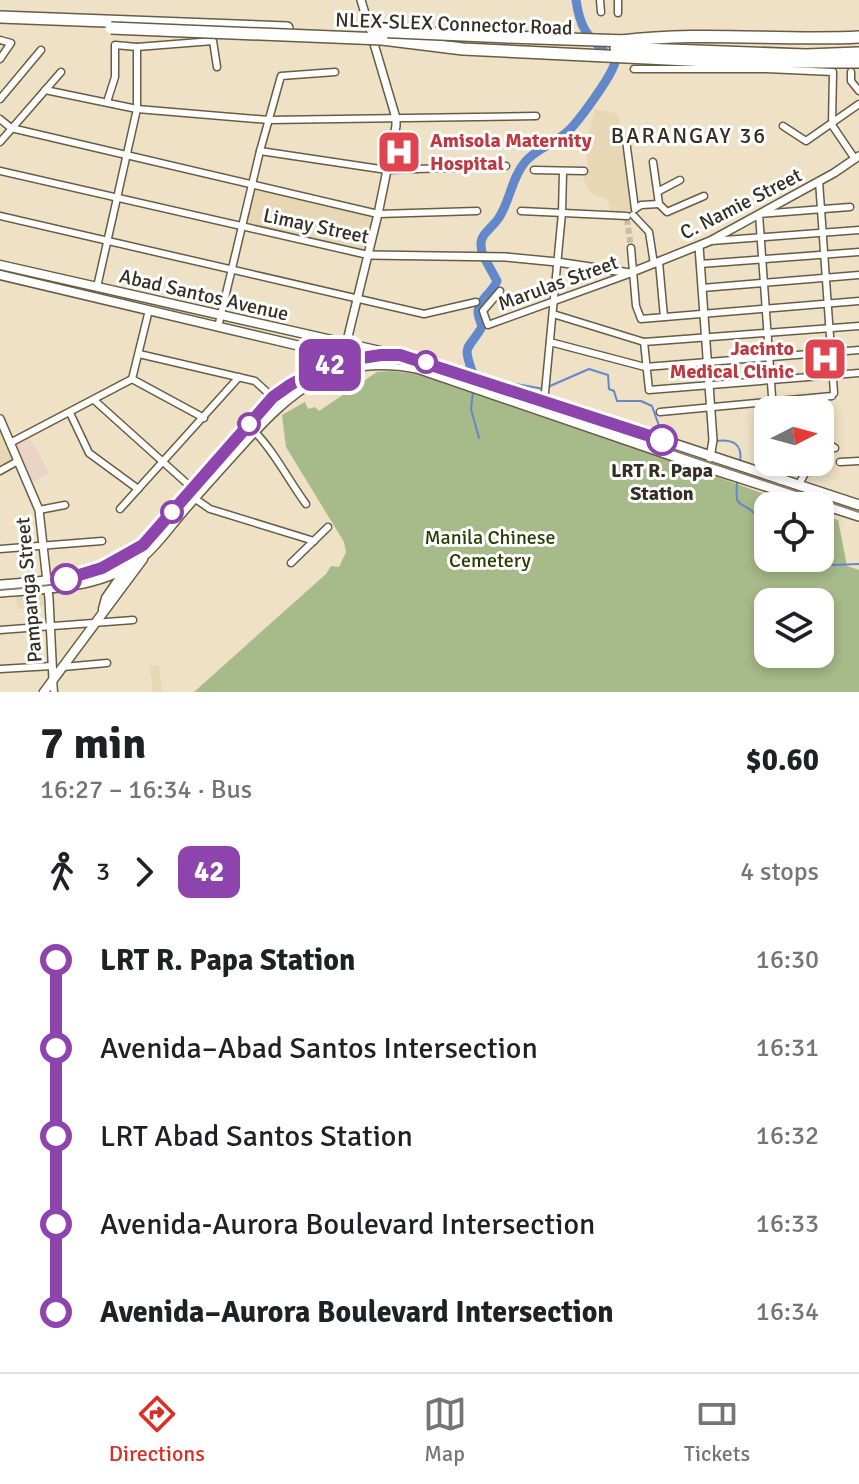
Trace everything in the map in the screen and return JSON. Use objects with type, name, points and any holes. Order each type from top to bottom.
[{"type":"highway","name":"NLEX-SLEX Connector Road","points":[[0,17],[806,48],[859,46]]},
{"type":"highway","name":"NLEX-SLEX Connector Road","points":[[0,25],[806,55],[859,53]]},
{"type":"highway","points":[[622,41],[666,36],[859,37]]},
{"type":"highway","points":[[382,39],[440,48],[855,67]]},
{"type":"main road","name":"Abad Santos Avenue","points":[[0,265],[347,345],[398,360]]},
{"type":"main road","name":"Abad Santos Avenue","points":[[0,275],[317,350],[344,365]]},
{"type":"main road","points":[[317,350],[321,361],[317,370]]},
{"type":"main road","points":[[103,610],[106,598],[129,565],[290,385],[317,370],[381,355],[544,397],[798,486],[805,492]]},
{"type":"main road","points":[[191,493],[254,431],[277,400],[344,365]]},
{"type":"main road","points":[[544,397],[707,468],[786,492]]},
{"type":"main road","points":[[834,503],[859,505]]},
{"type":"main road","points":[[834,507],[859,516]]},
{"type":"main road","points":[[0,592],[66,580],[145,548]]},
{"type":"main road","points":[[44,692],[145,548]]},
{"type":"main road","points":[[0,585],[78,585],[100,579],[129,565]]},
{"type":"street","points":[[344,365],[396,118],[361,0]]},
{"type":"street","points":[[600,0],[601,12]]},
{"type":"street","points":[[618,0],[618,13]]},
{"type":"street","points":[[0,40],[11,43],[0,59]]},
{"type":"street","points":[[107,102],[115,77],[115,46],[214,41],[217,67]]},
{"type":"street","points":[[97,287],[137,109],[137,47]]},
{"type":"street","points":[[0,99],[41,50]]},
{"type":"street","points":[[855,67],[851,81],[859,91]]},
{"type":"street","points":[[634,69],[833,72],[832,125],[857,158]]},
{"type":"street","points":[[0,142],[61,72]]},
{"type":"street","points":[[218,327],[281,75],[335,72]]},
{"type":"street","points":[[45,90],[137,109],[269,120],[536,116]]},
{"type":"street","points":[[783,126],[806,141],[859,104]]},
{"type":"street","points":[[0,119],[11,128],[378,214],[477,211]]},
{"type":"street","points":[[626,140],[631,215]]},
{"type":"street","points":[[260,151],[387,170],[506,166]]},
{"type":"street","name":"C. Namie Street","points":[[632,273],[710,241],[857,158]]},
{"type":"street","points":[[653,162],[659,204],[667,212],[704,196]]},
{"type":"street","points":[[534,170],[584,171]]},
{"type":"street","name":"Limay Street","points":[[0,171],[368,255],[506,257],[632,273]]},
{"type":"street","points":[[544,397],[562,213],[563,172]]},
{"type":"street","points":[[659,191],[680,180]]},
{"type":"street","points":[[819,181],[833,375],[833,394],[824,396]]},
{"type":"street","points":[[631,215],[641,205],[659,204]]},
{"type":"street","points":[[772,396],[759,214],[850,207]]},
{"type":"street","points":[[521,211],[631,215],[649,231],[664,317]]},
{"type":"street","points":[[0,216],[427,315],[476,302]]},
{"type":"street","points":[[710,241],[859,230]]},
{"type":"street","points":[[699,246],[713,440],[707,468]]},
{"type":"street","points":[[631,248],[636,306],[638,316],[643,319],[859,301]]},
{"type":"street","points":[[700,264],[859,252]]},
{"type":"street","name":"Marulas Street","points":[[500,291],[483,311],[487,325],[632,273]]},
{"type":"street","points":[[702,288],[859,275]]},
{"type":"street","points":[[10,443],[132,379],[149,310]]},
{"type":"street","points":[[553,314],[644,342],[859,326]]},
{"type":"street","points":[[550,342],[645,367],[859,350]]},
{"type":"street","points":[[644,342],[648,389],[859,373]]},
{"type":"street","points":[[139,354],[255,381],[277,400]]},
{"type":"street","points":[[120,509],[239,377]]},
{"type":"street","points":[[132,379],[204,418]]},
{"type":"street","points":[[94,400],[210,509],[314,541]]},
{"type":"street","points":[[660,412],[754,407]]},
{"type":"street","points":[[70,413],[89,453],[138,489]]},
{"type":"street","name":"Pampanga Street","points":[[0,419],[39,510],[54,692]]},
{"type":"street","points":[[254,431],[268,445],[306,504]]},
{"type":"street","points":[[0,471],[18,461]]},
{"type":"street","points":[[840,462],[859,461]]},
{"type":"street","points":[[781,481],[783,476]]},
{"type":"street","points":[[798,486],[803,476]]},
{"type":"street","points":[[39,510],[65,505]]},
{"type":"street","points":[[291,563],[328,527]]},
{"type":"street","points":[[0,549],[102,541]]},
{"type":"street","points":[[0,630],[133,620]]},
{"type":"street","points":[[63,667],[107,663]]},
{"type":"street","points":[[0,669],[52,666]]},
{"type":"shaded area","points":[[595,109],[618,114],[632,210],[611,213],[607,199],[590,193],[583,180],[587,167],[587,140]]},
{"type":"shaded area","points":[[255,187],[375,217],[364,253],[246,224]]},
{"type":"shaded area","points":[[0,428],[15,461],[0,469]]},
{"type":"shaded area","points":[[28,435],[49,473],[31,483],[14,442]]},
{"type":"shaded area","points":[[43,590],[45,606],[17,609],[16,593]]},
{"type":"shaded area","points":[[159,665],[162,692],[153,692],[150,666]]},
{"type":"green space","name":"Manila Chinese Cemetery","points":[[377,372],[416,374],[759,492],[754,492],[754,572],[834,572],[834,519],[838,520],[847,566],[859,570],[859,692],[194,692],[326,574],[331,566],[339,567],[346,552],[344,542],[286,447],[282,415],[305,402],[308,409],[315,407],[319,411]]},
{"type":"waterway","points":[[483,255],[482,239],[502,212],[520,169],[534,154],[571,128],[601,88],[615,62],[584,29],[576,0]]},
{"type":"waterway","points":[[473,374],[468,348],[482,327],[478,312],[480,304],[497,281],[485,259]]},
{"type":"waterway","points":[[550,386],[589,369],[608,375],[609,389],[614,391],[617,401],[641,401],[652,406],[663,437]]},
{"type":"waterway","points":[[485,377],[499,380]]},
{"type":"waterway","points":[[505,382],[544,389]]},
{"type":"waterway","points":[[473,392],[471,409],[479,438]]},
{"type":"waterway","points":[[716,441],[736,444],[740,462]]},
{"type":"waterway","points":[[737,482],[738,501],[754,514]]},
{"type":"waterway","points":[[834,565],[859,564]]},
{"type":"tunnel","points":[[627,219],[631,248]]},
{"type":"tram line","points":[[0,590],[74,581],[124,563],[141,552],[282,399],[314,378],[368,363],[425,368],[859,512]]},
{"type":"bus line","name":"42","points":[[66,579],[102,568],[143,545],[273,397],[305,376],[342,361],[400,355],[662,440]]},
{"type":"place","name":"Amisola Maternity Hospital","points":[[399,152]]},
{"type":"place","name":"Jacinto Medical Clinic","points":[[825,359]]},
{"type":"place","name":"LRT R. Papa Station","points":[[662,440]]},
{"type":"district","name":"BARANGAY 36","points":[[689,135]]}]
